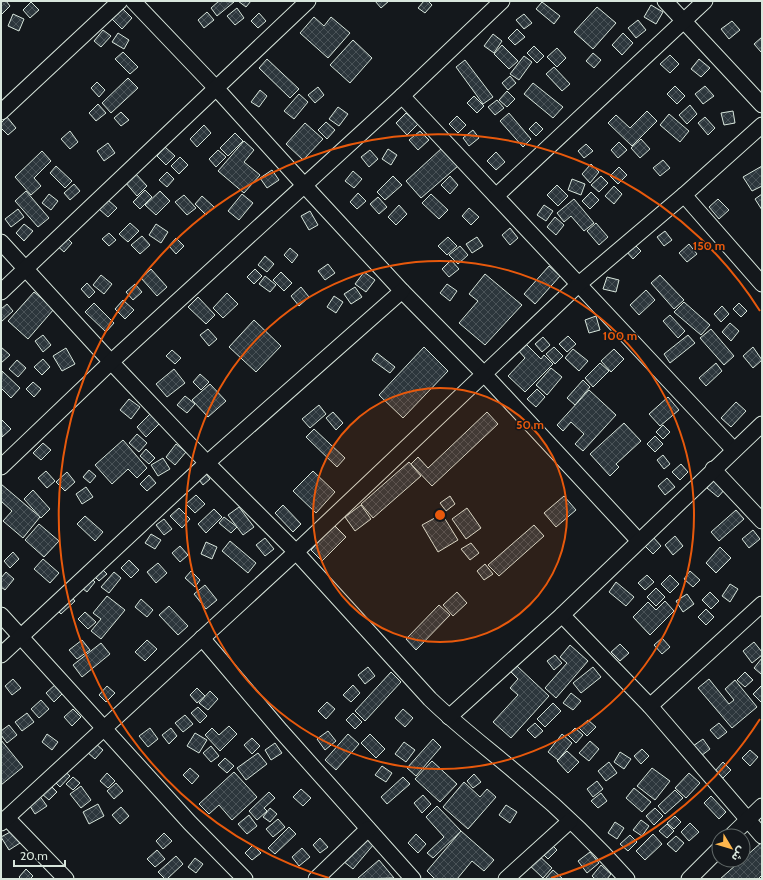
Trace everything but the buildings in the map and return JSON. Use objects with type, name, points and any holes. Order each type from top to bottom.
[{"type":"street","points":[[1,112],[120,1]]},
{"type":"street","points":[[133,1],[216,88],[402,291],[485,375],[639,541]]},
{"type":"street","points":[[1,292],[26,270],[308,1]]},
{"type":"street","points":[[665,1],[762,105]]},
{"type":"street","points":[[496,196],[705,1]]},
{"type":"street","points":[[1,467],[110,362],[402,96],[496,3]]},
{"type":"street","points":[[402,96],[734,450]]},
{"type":"street","points":[[66,879],[4,821],[296,552],[485,375],[579,284],[684,195],[762,125]]},
{"type":"street","points":[[684,195],[762,284]]},
{"type":"street","points":[[1,242],[110,362],[207,463],[296,552],[449,717],[528,782],[602,850],[627,879]]},
{"type":"street","points":[[1,655],[207,463],[402,291]]},
{"type":"street","points":[[449,717],[562,615],[713,469],[762,424]]},
{"type":"street","points":[[713,469],[762,521]]},
{"type":"street","points":[[650,706],[762,604]]},
{"type":"street","points":[[1,615],[105,727],[190,823],[245,879]]},
{"type":"street","points":[[562,615],[650,706],[762,836]]},
{"type":"street","points":[[202,638],[413,879]]},
{"type":"street","points":[[739,828],[762,806]]},
{"type":"street","points":[[506,879],[570,821]]},
{"type":"street","points":[[316,879],[368,829]]},
{"type":"street","points":[[689,879],[711,856]]}]
